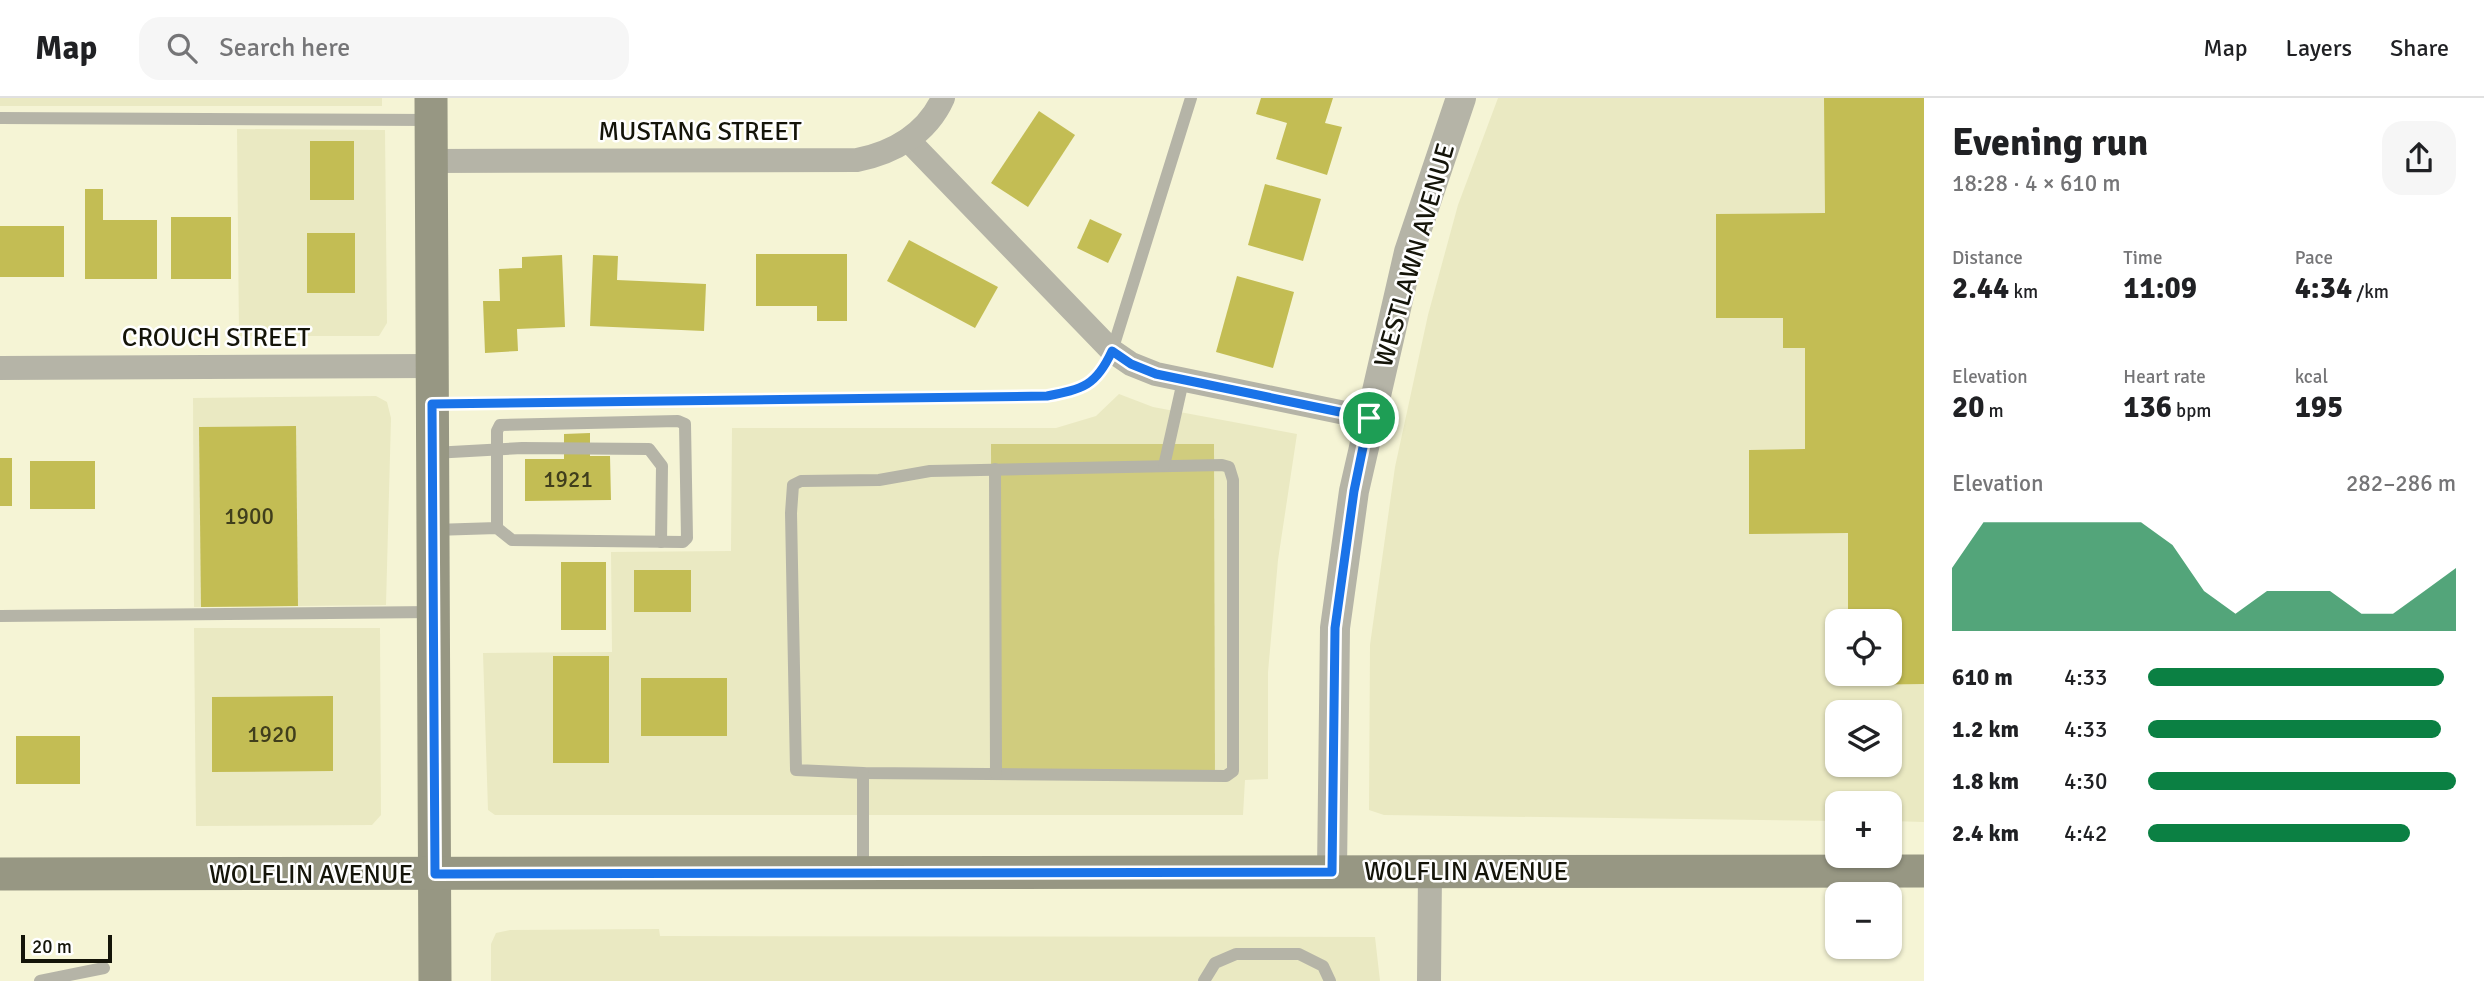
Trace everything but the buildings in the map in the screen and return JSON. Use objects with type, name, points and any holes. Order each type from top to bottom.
[{"type":"main road","points":[[431,109],[435,981]]},
{"type":"main road","name":"WOLFLIN AVENUE","points":[[0,874],[1924,872]]},
{"type":"street","name":"MUSTANG STREET","points":[[432,161],[857,160],[883,155],[908,140],[925,124],[943,98]]},
{"type":"street","name":"WESTLAWN AVENUE","points":[[1332,872],[1335,628],[1354,491],[1409,252],[1461,98]]},
{"type":"street","points":[[908,140],[1112,351],[1131,364],[1183,381],[1369,418]]},
{"type":"street","name":"CROUCH STREET","points":[[0,368],[432,366]]},
{"type":"street","points":[[1429,981],[1430,872]]},
{"type":"lane","points":[[432,404],[1047,396],[1079,389],[1101,374],[1112,351],[1191,98]]},
{"type":"lane","points":[[0,118],[431,109]]},
{"type":"lane","points":[[1164,466],[1183,381]]},
{"type":"lane","points":[[433,530],[497,528],[512,540],[683,542],[687,538],[685,425],[678,421],[507,424],[497,430],[497,528]]},
{"type":"lane","points":[[433,453],[497,452],[523,448],[649,449],[662,466],[661,542]]},
{"type":"lane","points":[[1222,465],[1232,472],[1233,771],[1226,776],[796,770],[793,760],[793,485],[801,481],[878,481],[930,471],[1164,466],[1222,465]]},
{"type":"lane","points":[[995,469],[996,773]]},
{"type":"lane","points":[[0,616],[433,612]]},
{"type":"lane","points":[[863,773],[863,872]]},
{"type":"lane","points":[[1204,981],[1215,962],[1236,954],[1299,954],[1323,966],[1330,981]]},
{"type":"lane","points":[[40,981],[104,968]]},
{"type":"shaded area","points":[[0,98],[382,98],[382,106],[0,106]]},
{"type":"shaded area","points":[[1498,98],[1924,98],[1924,822],[1902,821],[1902,791],[1825,791],[1825,821],[1384,815],[1369,810],[1370,645],[1395,467],[1428,315],[1458,205]]},
{"type":"shaded area","points":[[237,129],[385,130],[387,323],[379,336],[239,336]]},
{"type":"shaded area","points":[[1119,394],[1153,407],[1297,434],[1278,560],[1268,672],[1268,779],[1245,780],[1243,815],[495,815],[488,810],[483,653],[612,652],[611,552],[731,551],[732,428],[1056,428],[1096,416]]},
{"type":"shaded area","points":[[376,396],[387,402],[391,418],[386,605],[194,607],[193,398]]},
{"type":"shaded area","points":[[991,444],[1214,444],[1215,780],[992,780]]},
{"type":"shaded area","points":[[194,628],[380,628],[381,815],[372,825],[196,826]]},
{"type":"shaded area","points":[[659,929],[660,936],[1375,937],[1380,981],[491,981],[491,944],[496,933],[510,930]]},
{"type":"route","points":[[1112,351],[1131,364],[1156,374],[1369,418],[1354,491],[1335,628],[1332,681],[1332,872],[435,874],[432,404],[1047,396],[1079,389],[1101,374],[1112,351]]}]
